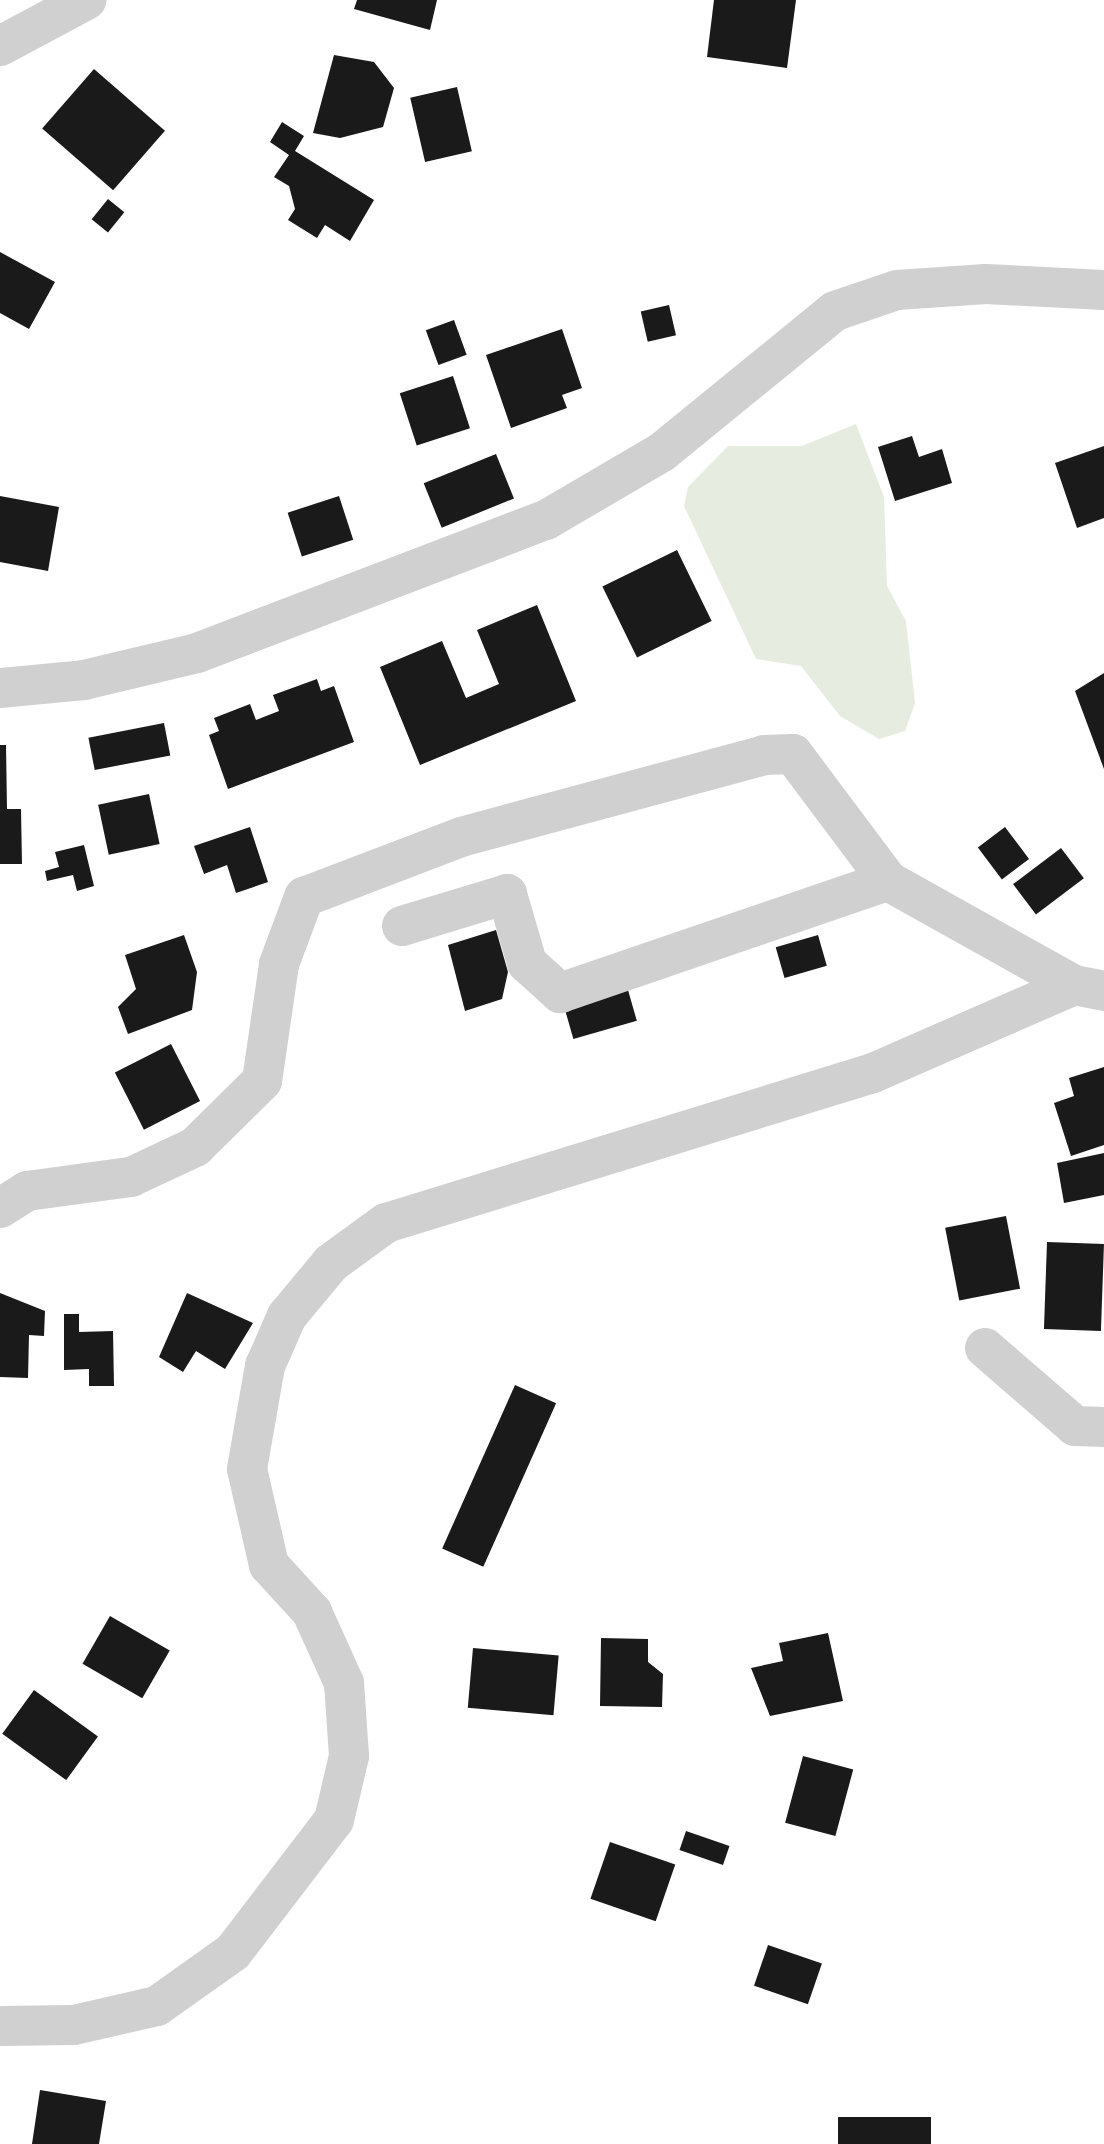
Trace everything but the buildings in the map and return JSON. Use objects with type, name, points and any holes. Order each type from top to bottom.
[{"type":"street","points":[[0,46],[86,0]]},
{"type":"street","points":[[0,688],[84,680],[197,653],[546,520],[662,452],[835,311],[897,290],[986,284],[1104,290]]},
{"type":"street","points":[[0,1208],[27,1191],[131,1177],[195,1147],[262,1081],[279,964],[304,897],[461,837],[691,773],[793,754],[888,881],[1089,988]]},
{"type":"street","points":[[402,926],[507,894],[527,963],[560,993],[888,881]]},
{"type":"street","points":[[0,2026],[74,2025],[157,2006],[233,1952],[334,1820],[349,1756],[344,1683],[312,1612],[269,1565],[247,1469],[265,1366],[287,1316],[331,1263],[386,1223],[873,1073],[1089,988]]},
{"type":"street","points":[[985,1348],[1075,1426],[1104,1427]]},
{"type":"shaded area","points":[[856,424],[884,497],[887,586],[906,621],[915,703],[905,731],[879,739],[840,716],[801,666],[756,659],[684,506],[688,487],[728,446],[802,446]]}]
